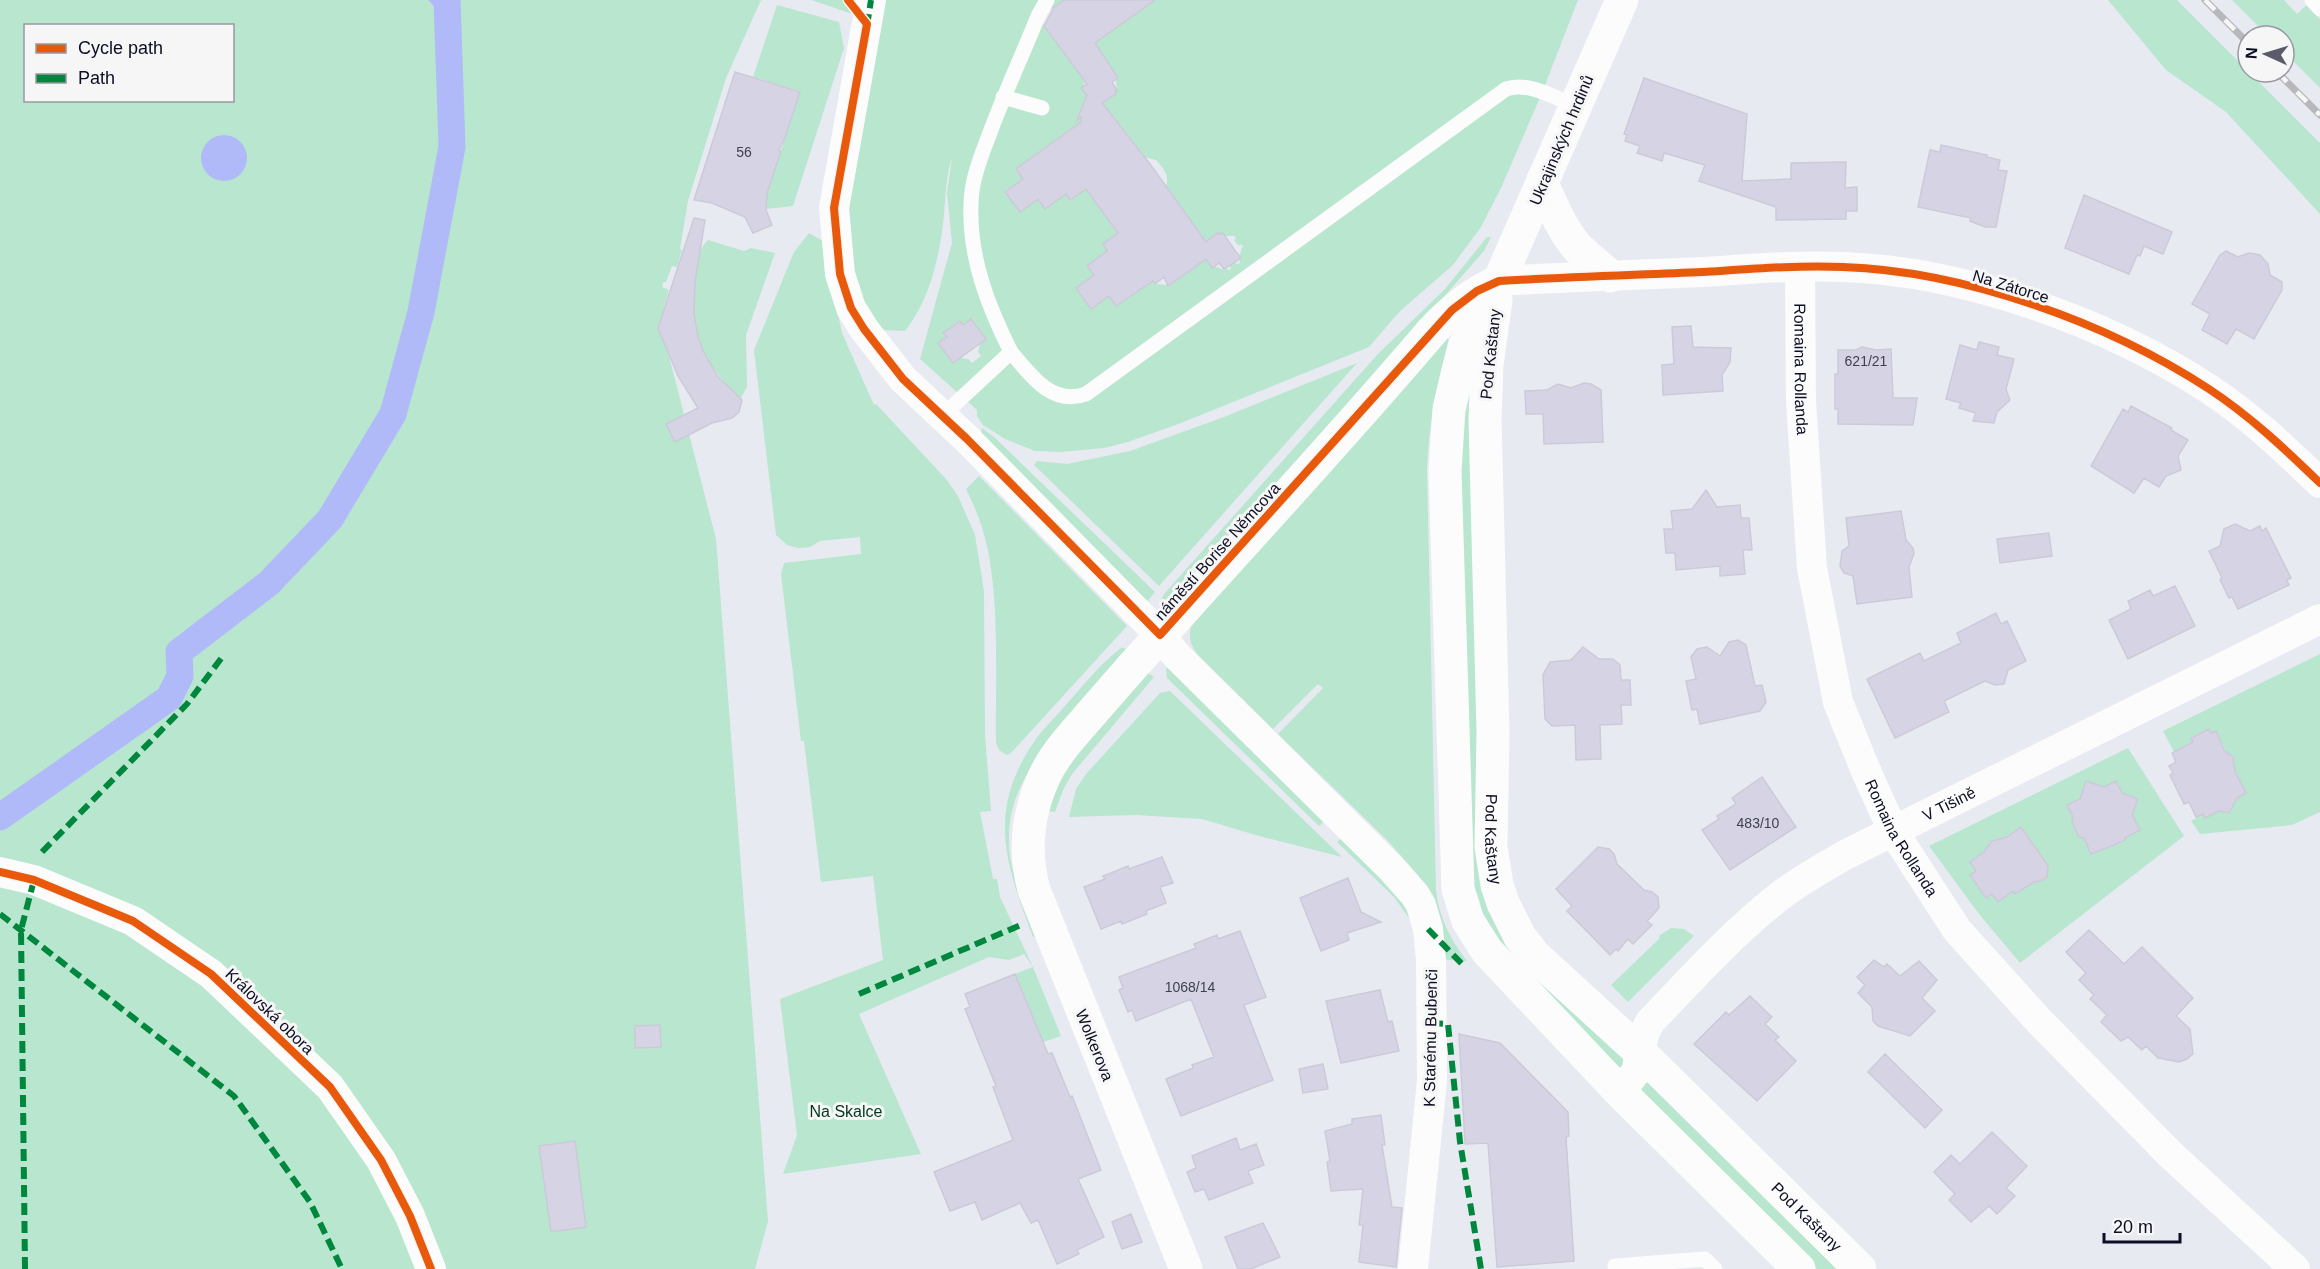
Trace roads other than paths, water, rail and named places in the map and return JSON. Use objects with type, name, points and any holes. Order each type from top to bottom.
[{"type":"main road","name":"Ukrajinských hrdinů","points":[[1499,280],[1622,0]]},
{"type":"main road","points":[[1542,183],[1561,223],[1571,238],[1610,276]]},
{"type":"main road","name":"náměstí Borise Němcova","points":[[1031,816],[1043,781],[1056,756],[1160,635],[1446,317],[1477,291],[1499,280]]},
{"type":"main road","name":"Pod Kaštany","points":[[1499,280],[1487,365],[1485,419],[1492,732],[1490,812],[1493,866],[1503,903],[1520,937],[1535,956],[1640,1052],[1860,1269]]},
{"type":"main road","name":"Pod Kaštany","points":[[1499,280],[1464,346],[1449,409],[1446,436],[1445,483],[1458,889],[1468,921],[1487,951],[1620,1092],[1799,1269]]},
{"type":"main road","name":"Wolkerova","points":[[1031,816],[1027,853],[1034,890],[1186,1269]]},
{"type":"street","points":[[848,0],[869,12]]},
{"type":"street","name":"náměstí Borise Němcova","points":[[869,12],[834,208],[840,274],[851,308],[864,329],[903,379],[1406,884]]},
{"type":"street","name":"Romaina Rollanda","points":[[1800,267],[1801,402],[1812,568],[1838,702],[1893,831],[1957,930],[2038,1021],[2171,1155],[2295,1269]]},
{"type":"street","name":"Na Zátorce","points":[[1499,280],[1845,267],[1948,282],[2001,294],[2076,321],[2164,363],[2210,390],[2253,422],[2320,483]]},
{"type":"street","name":"V Tišině","points":[[1620,1092],[1636,1071],[1644,1034],[1650,1022],[1729,939],[1778,897],[1807,877],[1843,856],[2320,619]]},
{"type":"street","name":"Královská obora","points":[[0,872],[34,880],[133,921],[211,974],[330,1087],[381,1160],[410,1216],[431,1269]]},
{"type":"street","name":"K Starému Bubenči","points":[[1406,884],[1415,895],[1424,913],[1431,960],[1432,1081],[1413,1269]]},
{"type":"lane","points":[[1047,0],[1003,97],[976,172],[970,203],[977,267],[990,307],[1011,352],[1042,386],[1067,398],[1086,394],[1506,89],[1514,86],[1526,87],[1576,106]]},
{"type":"lane","points":[[2312,0],[2320,9]]},
{"type":"lane","points":[[1003,97],[1042,108]]},
{"type":"lane","points":[[942,416],[1011,352]]},
{"type":"lane","points":[[1615,1266],[1705,1259],[1715,1269]]},
{"type":"water","points":[[456,0],[448,21],[429,1]]},
{"type":"water","points":[[224,135],[240,142],[247,158],[240,174],[224,181],[208,174],[201,158],[208,142]]},
{"type":"waterway","points":[[0,817],[169,698],[180,676],[179,652],[269,583],[330,519],[393,414],[421,312],[452,147],[447,0]]},
{"type":"railway","points":[[2205,0],[2236,31]]},
{"type":"railway","points":[[2289,84],[2320,115]]},
{"type":"park label","name":"Na Skalce","points":[[846,1111]]}]
